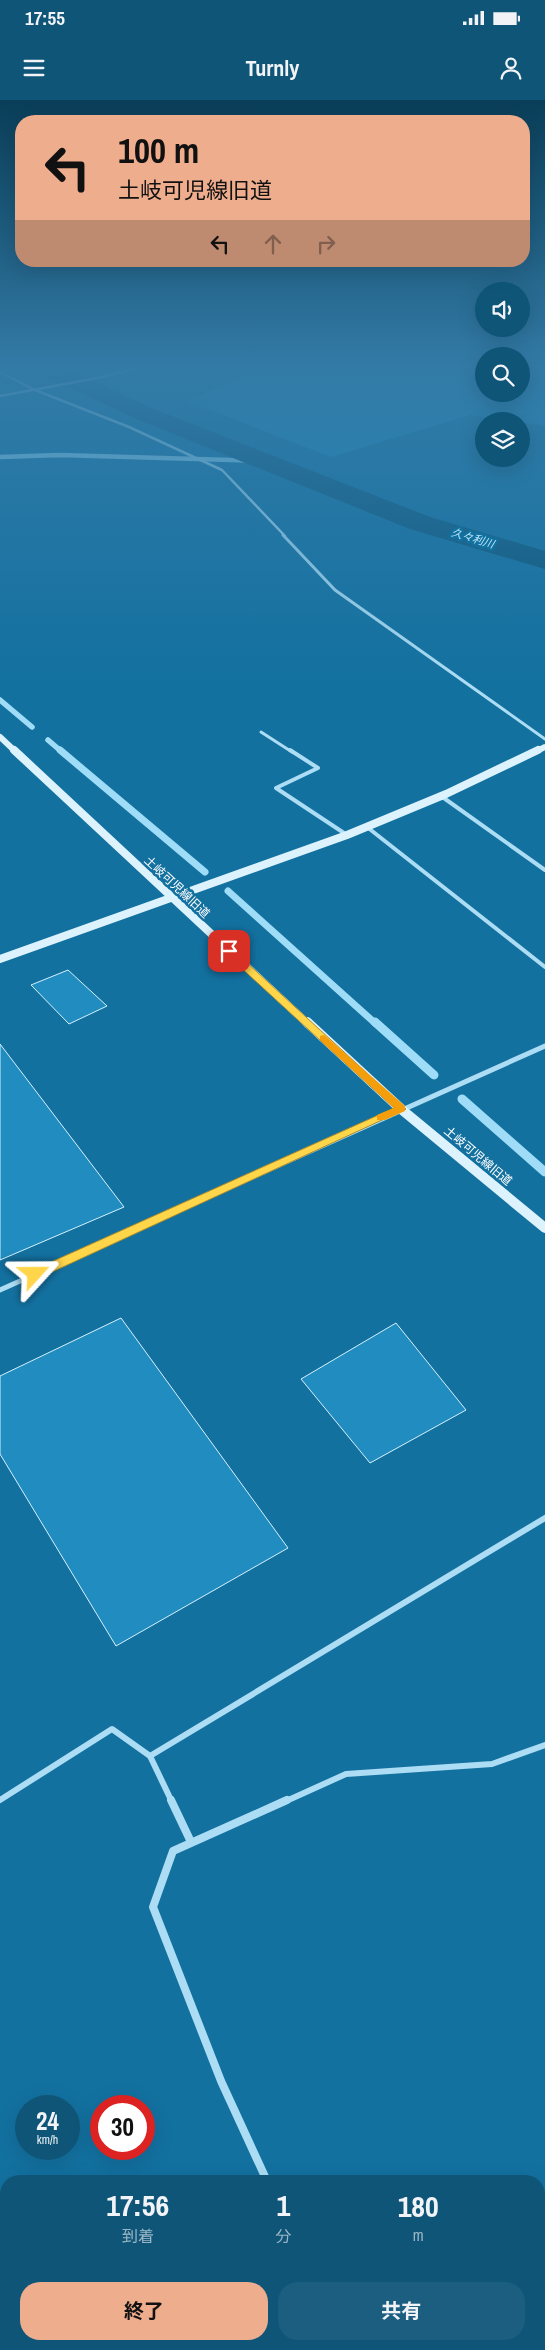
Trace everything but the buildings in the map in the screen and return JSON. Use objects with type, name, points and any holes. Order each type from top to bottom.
[{"type":"street","points":[[222,471],[230,476],[335,590],[545,739]]},
{"type":"street","points":[[261,732],[318,768],[276,788],[347,835]]},
{"type":"street","name":"土岐可児線旧道","points":[[2,742],[401,1109],[545,1228]]},
{"type":"street","points":[[0,959],[347,835],[441,796],[545,747]]},
{"type":"street","points":[[441,796],[545,870]]},
{"type":"street","points":[[367,827],[545,967]]},
{"type":"street","points":[[0,1290],[545,1046]]},
{"type":"street","points":[[150,1756],[545,1518]]},
{"type":"street","points":[[0,1800],[112,1729],[150,1756],[191,1842]]},
{"type":"street","points":[[264,2175],[221,2081],[153,1908],[173,1851],[346,1774],[492,1764],[545,1745]]},
{"type":"waterway","name":"久々利川","points":[[289,471],[420,523],[545,560]]},
{"type":"waterway","points":[[0,700],[32,727]]},
{"type":"waterway","points":[[48,740],[62,752]]},
{"type":"waterway","points":[[60,750],[205,872]]},
{"type":"waterway","points":[[228,891],[376,1024]]},
{"type":"waterway","points":[[375,1022],[434,1075]]},
{"type":"waterway","points":[[462,1099],[545,1172]]},
{"type":"slow traffic","points":[[324,1038],[401,1109],[381,1118]]},
{"type":"route","points":[[35,1274],[401,1109],[229,951]]}]
